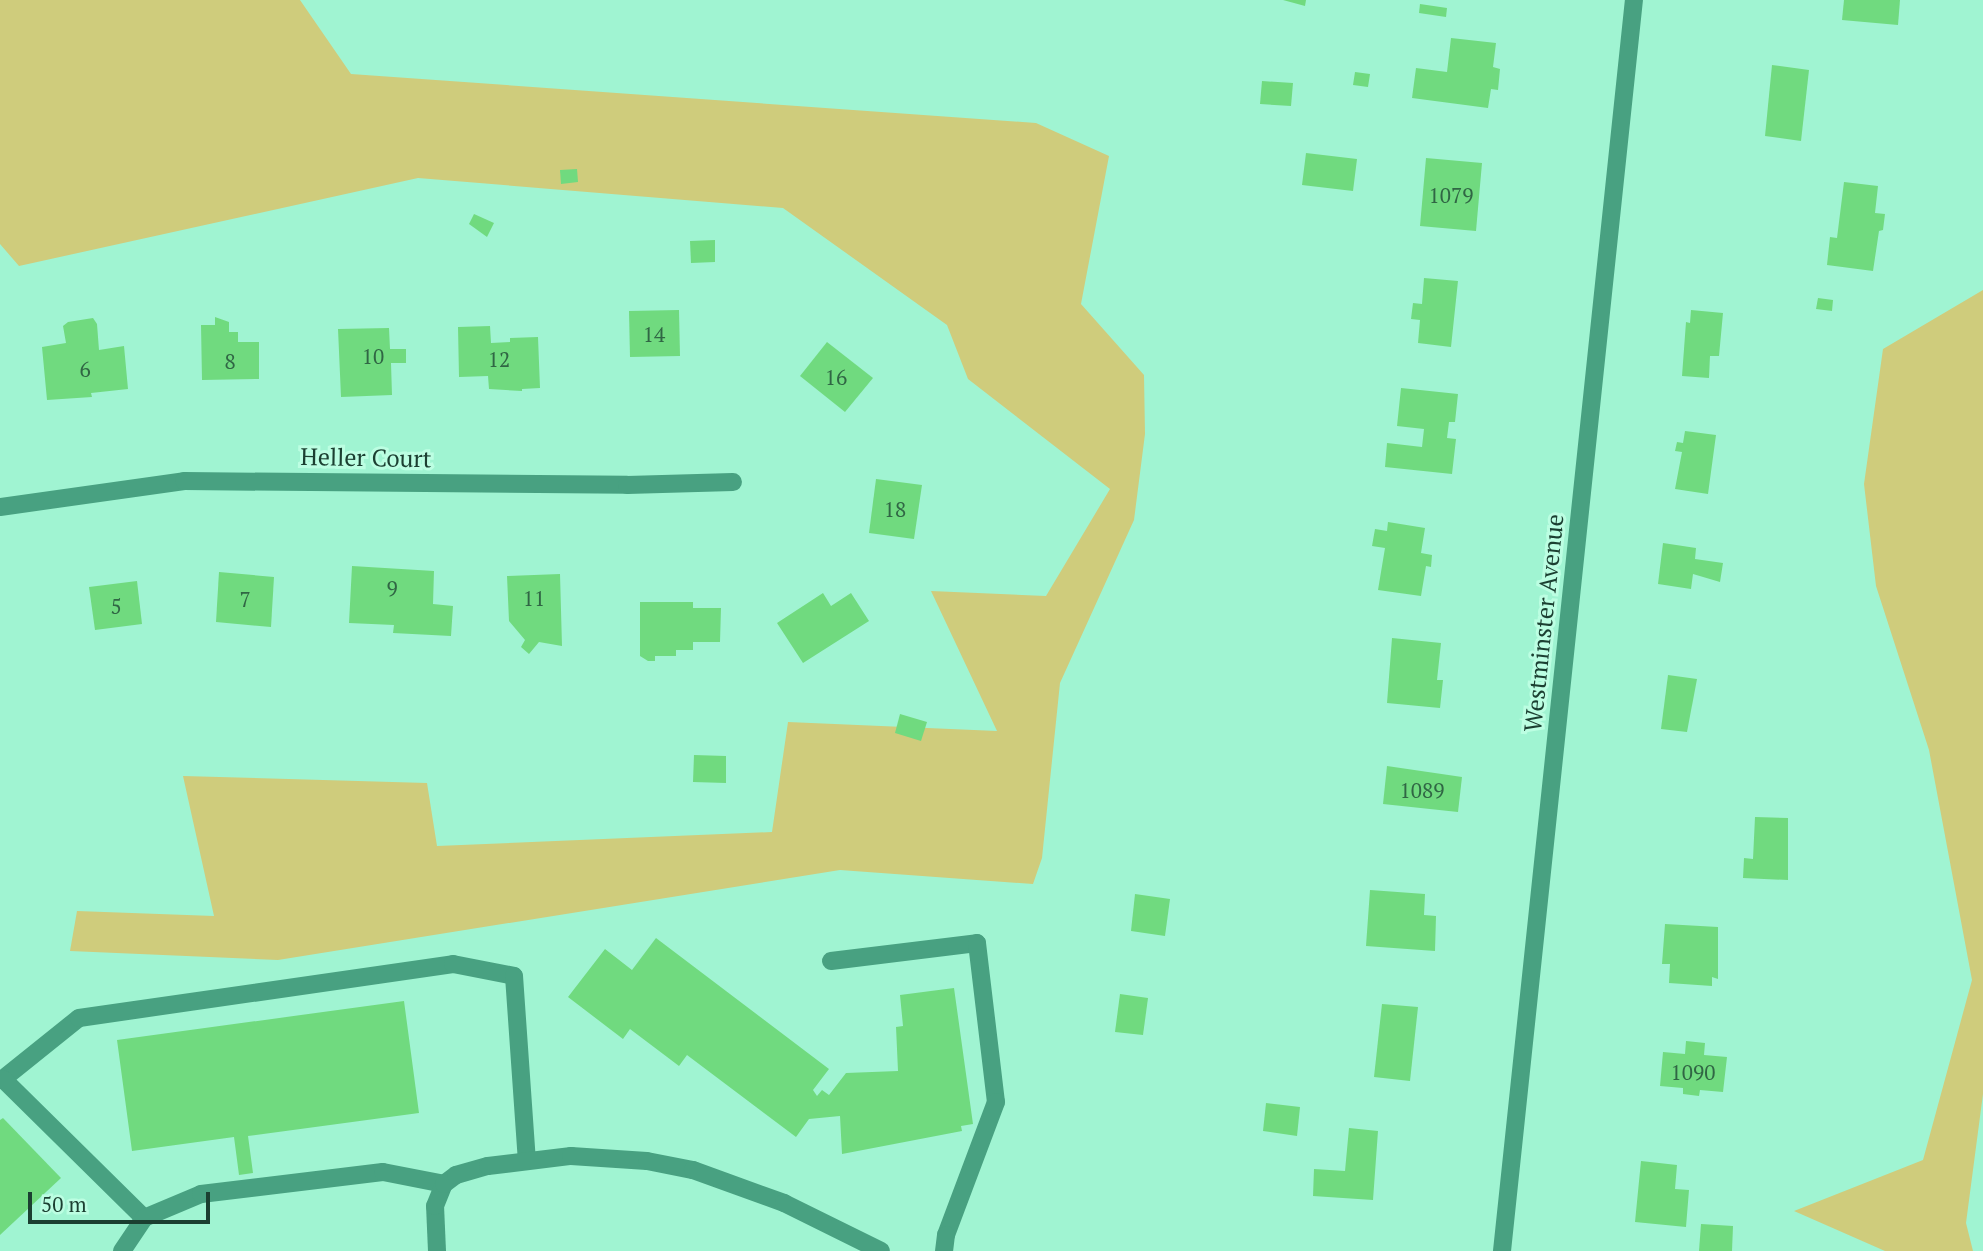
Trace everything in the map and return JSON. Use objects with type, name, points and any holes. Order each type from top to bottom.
[{"type":"street","name":"Westminster Avenue","points":[[1502,1251],[1634,0]]},
{"type":"street","name":"Heller Court","points":[[0,506],[184,481],[613,485],[733,482]]},
{"type":"street","points":[[831,961],[977,943],[996,1102],[946,1235],[944,1251]]},
{"type":"street","points":[[144,1218],[2,1080],[79,1018],[453,964],[514,976],[527,1160]]},
{"type":"street","points":[[437,1251],[435,1206],[444,1184],[456,1175],[527,1160],[571,1156],[647,1161],[694,1170],[784,1203],[881,1251]]},
{"type":"street","points":[[122,1251],[144,1218],[201,1194],[383,1172],[444,1184]]},
{"type":"shaded area","points":[[0,0],[300,0],[351,74],[1036,123],[1109,156],[1081,304],[1144,375],[1145,434],[1134,520],[1060,683],[1042,858],[1033,884],[840,870],[278,960],[70,951],[77,911],[214,916],[183,776],[427,783],[437,846],[772,832],[788,722],[997,731],[931,591],[1046,596],[1110,489],[968,379],[947,325],[783,208],[418,178],[19,266],[0,244]]},
{"type":"shaded area","points":[[1983,290],[1983,1094],[1966,1223],[1973,1251],[1885,1251],[1794,1211],[1923,1160],[1972,980],[1929,750],[1876,586],[1864,484],[1883,349]]},
{"type":"building","points":[[1283,0],[1306,0],[1305,6]]},
{"type":"building","points":[[1844,0],[1900,0],[1898,25],[1842,20]]},
{"type":"building","points":[[1420,4],[1447,8],[1446,17],[1419,13]]},
{"type":"building","points":[[1451,38],[1496,43],[1493,67],[1500,69],[1498,90],[1491,89],[1488,108],[1412,98],[1416,68],[1447,72]]},
{"type":"building","points":[[1772,65],[1809,70],[1801,141],[1765,136]]},
{"type":"building","points":[[1355,72],[1370,74],[1368,87],[1353,85]]},
{"type":"building","points":[[1262,81],[1293,83],[1291,106],[1260,104]]},
{"type":"building","points":[[1306,153],[1357,159],[1353,191],[1302,185]]},
{"type":"building","points":[[1426,158],[1482,163],[1476,231],[1420,226]]},
{"type":"building","points":[[577,169],[578,182],[561,184],[560,170]]},
{"type":"building","points":[[1844,182],[1878,186],[1875,213],[1885,214],[1883,230],[1879,231],[1873,271],[1827,265],[1830,237],[1837,238]]},
{"type":"building","points":[[474,214],[494,223],[487,237],[469,224]]},
{"type":"building","points":[[715,240],[715,262],[691,263],[690,241]]},
{"type":"building","points":[[1424,278],[1458,281],[1451,347],[1418,343],[1420,320],[1411,319],[1413,303],[1422,304]]},
{"type":"building","points":[[1818,298],[1833,300],[1832,311],[1816,309]]},
{"type":"building","points":[[679,310],[680,356],[630,357],[629,311]]},
{"type":"building","points":[[1691,310],[1723,313],[1719,356],[1710,356],[1709,378],[1682,376],[1686,322],[1690,323]]},
{"type":"building","points":[[215,317],[229,322],[229,332],[238,332],[238,342],[259,342],[259,379],[202,380],[201,325],[215,325]]},
{"type":"building","points":[[93,318],[97,324],[99,350],[124,346],[128,389],[91,393],[92,397],[47,400],[42,347],[66,343],[63,326],[68,322]]},
{"type":"building","points":[[490,326],[491,343],[510,342],[510,338],[538,337],[540,388],[522,391],[489,389],[488,376],[459,377],[458,327]]},
{"type":"building","points":[[389,328],[390,349],[406,349],[406,363],[391,363],[392,395],[341,397],[338,329]]},
{"type":"building","points":[[827,342],[873,378],[845,412],[800,376]]},
{"type":"building","points":[[1401,388],[1458,394],[1455,422],[1449,422],[1447,438],[1456,439],[1452,474],[1385,467],[1387,443],[1422,447],[1424,429],[1397,426]]},
{"type":"building","points":[[1685,431],[1716,435],[1708,494],[1675,489],[1682,452],[1675,451],[1677,442],[1683,443]]},
{"type":"building","points":[[876,479],[922,485],[914,539],[869,533]]},
{"type":"building","points":[[1388,522],[1425,528],[1421,553],[1432,555],[1431,567],[1426,566],[1421,596],[1378,590],[1385,548],[1372,546],[1375,529],[1387,531]]},
{"type":"building","points":[[1663,543],[1696,548],[1695,559],[1723,563],[1720,582],[1693,574],[1691,589],[1658,584]]},
{"type":"building","points":[[352,566],[434,571],[433,604],[453,606],[451,636],[393,633],[394,625],[349,623]]},
{"type":"building","points":[[219,572],[274,577],[271,627],[216,622]]},
{"type":"building","points":[[560,574],[562,646],[539,642],[529,654],[521,647],[525,640],[509,621],[507,576]]},
{"type":"building","points":[[137,581],[142,624],[95,630],[89,587]]},
{"type":"building","points":[[823,593],[831,606],[851,593],[869,621],[803,663],[777,623]]},
{"type":"building","points":[[640,602],[693,602],[693,608],[721,608],[720,642],[693,642],[693,650],[676,650],[676,656],[655,656],[655,661],[648,661],[640,656]]},
{"type":"building","points":[[1392,638],[1441,643],[1437,680],[1443,680],[1440,708],[1387,703]]},
{"type":"building","points":[[1668,675],[1697,679],[1687,732],[1661,729]]},
{"type":"building","points":[[900,714],[927,722],[921,741],[895,733]]},
{"type":"building","points":[[694,755],[726,756],[726,783],[693,782]]},
{"type":"building","points":[[1387,766],[1462,777],[1458,812],[1383,804]]},
{"type":"building","points":[[1755,817],[1788,818],[1788,880],[1743,878],[1744,858],[1753,859]]},
{"type":"building","points":[[1370,890],[1425,894],[1424,915],[1436,916],[1435,951],[1366,946]]},
{"type":"building","points":[[1135,894],[1170,899],[1165,936],[1131,931]]},
{"type":"building","points":[[1665,924],[1718,927],[1718,979],[1712,977],[1712,986],[1669,983],[1670,964],[1662,964]]},
{"type":"building","points":[[656,938],[829,1069],[813,1090],[817,1096],[822,1090],[829,1095],[846,1073],[898,1071],[896,1027],[903,1026],[900,995],[954,988],[973,1124],[961,1126],[962,1131],[842,1154],[840,1116],[809,1119],[796,1137],[687,1055],[679,1066],[630,1029],[623,1039],[568,997],[605,949],[632,970]]},
{"type":"building","points":[[1120,994],[1148,998],[1143,1035],[1115,1032]]},
{"type":"building","points":[[404,1001],[419,1113],[248,1136],[253,1173],[239,1175],[234,1137],[132,1151],[117,1040]]},
{"type":"building","points":[[1382,1004],[1418,1007],[1410,1081],[1374,1077]]},
{"type":"building","points":[[1686,1041],[1705,1043],[1704,1055],[1727,1057],[1723,1092],[1700,1090],[1699,1096],[1683,1094],[1683,1088],[1660,1086],[1663,1052],[1685,1054]]},
{"type":"building","points":[[1266,1103],[1300,1107],[1297,1136],[1263,1131]]},
{"type":"building","points":[[3,1118],[61,1178],[0,1235],[0,1120]]},
{"type":"building","points":[[1349,1128],[1378,1131],[1373,1200],[1313,1196],[1314,1169],[1345,1171]]},
{"type":"building","points":[[1641,1161],[1677,1165],[1675,1189],[1689,1190],[1686,1227],[1635,1222]]},
{"type":"building","points":[[1701,1224],[1733,1226],[1732,1251],[1699,1251]]}]
